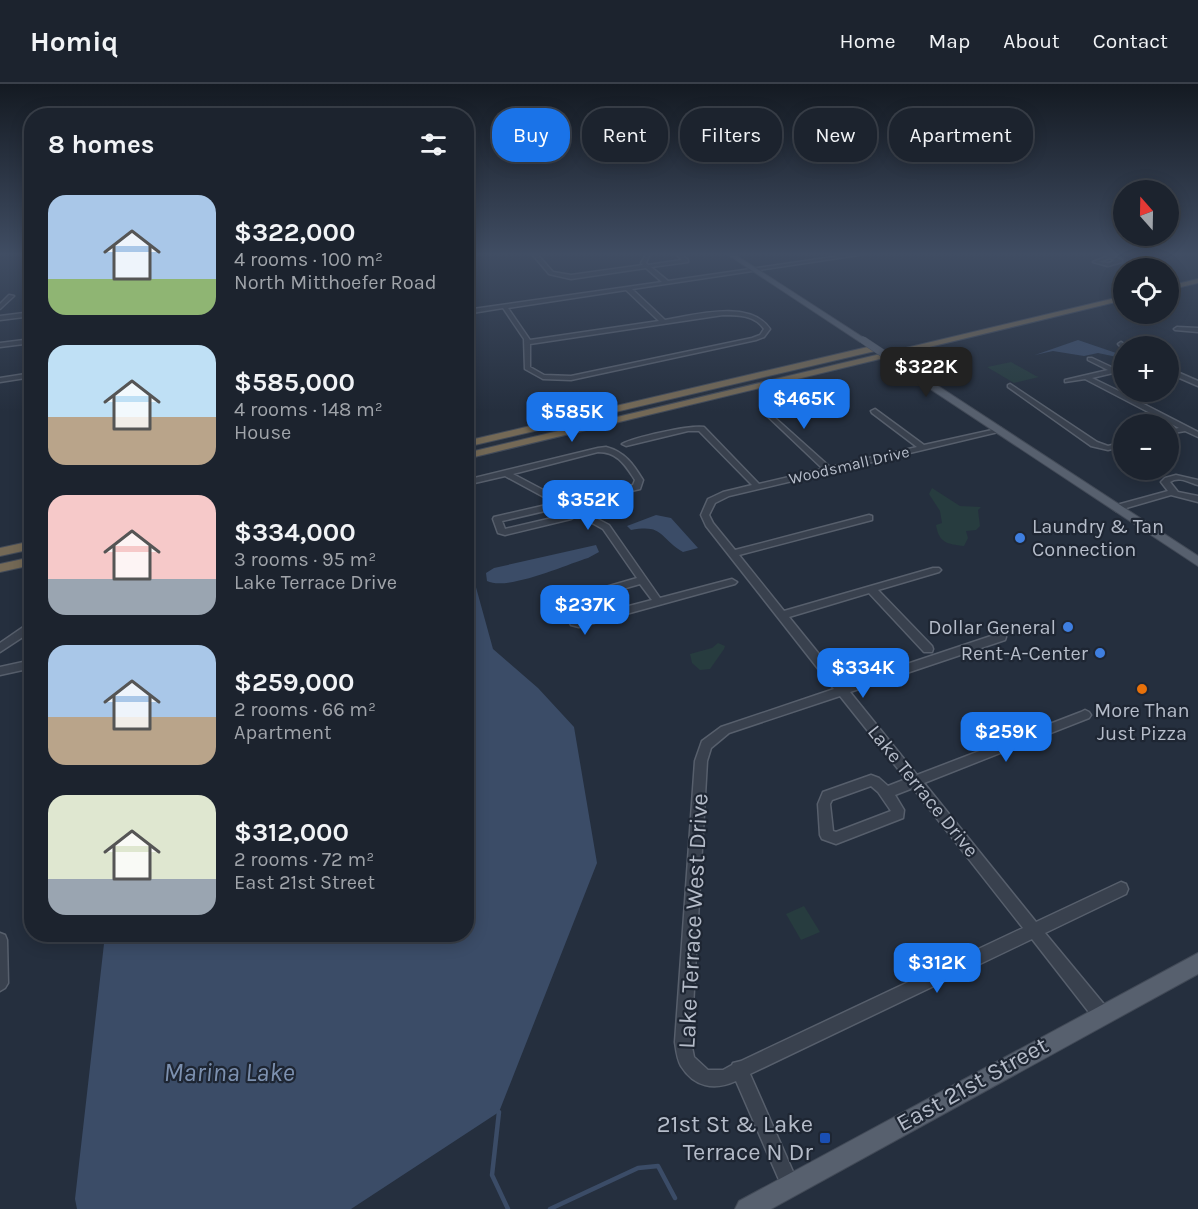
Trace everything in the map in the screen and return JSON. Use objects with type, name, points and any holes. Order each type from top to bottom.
[{"type":"highway","points":[[474,442],[1054,306]]},
{"type":"highway","points":[[474,454],[1089,306]]},
{"type":"highway","points":[[0,552],[24,546]]},
{"type":"highway","points":[[0,568],[24,563]]},
{"type":"main road","points":[[810,306],[1197,561]]},
{"type":"main road","name":"East 21st Street","points":[[747,1209],[789,1184],[1198,963]]},
{"type":"street","points":[[474,311],[501,306]]},
{"type":"street","points":[[504,306],[528,342],[525,363],[528,370],[543,377],[564,379],[754,339],[766,332],[764,323],[752,317],[734,313],[528,342]]},
{"type":"street","points":[[647,306],[664,322]]},
{"type":"street","points":[[0,318],[24,315]]},
{"type":"street","points":[[1177,329],[1198,330]]},
{"type":"street","points":[[0,345],[24,342]]},
{"type":"street","points":[[1090,359],[1113,370]]},
{"type":"street","points":[[1067,381],[1113,371]]},
{"type":"street","points":[[1179,375],[1198,384]]},
{"type":"street","points":[[0,380],[24,376]]},
{"type":"street","points":[[1086,377],[1113,391]]},
{"type":"street","points":[[1010,387],[1094,444],[1108,448],[1113,447]]},
{"type":"street","points":[[1133,402],[1198,435]]},
{"type":"street","points":[[763,410],[829,470]]},
{"type":"street","points":[[875,411],[923,448]]},
{"type":"street","points":[[626,444],[688,429],[701,429],[758,487]]},
{"type":"street","points":[[1179,430],[1184,429]]},
{"type":"street","name":"Woodsmall Drive","points":[[705,510],[711,501],[719,496],[998,430]]},
{"type":"street","points":[[474,481],[601,449],[611,449],[620,454],[639,480],[639,485],[633,489],[497,519],[501,531],[505,532],[568,518],[580,511]]},
{"type":"street","points":[[506,473],[580,511],[610,531],[658,602]]},
{"type":"street","points":[[1198,483],[1183,478],[1169,478],[1165,484],[1172,492],[1198,500]]},
{"type":"street","points":[[1116,508],[1172,492]]},
{"type":"street","name":"Lake Terrace Drive","points":[[705,510],[708,522],[733,554],[1101,1014]]},
{"type":"street","points":[[733,554],[869,518]]},
{"type":"street","points":[[782,615],[936,570]]},
{"type":"street","points":[[643,580],[564,602],[574,622],[579,623],[732,582]]},
{"type":"street","points":[[871,589],[928,649]]},
{"type":"street","points":[[0,648],[24,631]]},
{"type":"street","points":[[842,690],[1001,637]]},
{"type":"street","points":[[0,671],[24,666]]},
{"type":"street","name":"Lake Terrace West Drive","points":[[739,1069],[715,1080],[705,1078],[689,1064],[683,1048],[701,761],[710,741],[725,730],[842,690]]},
{"type":"street","points":[[885,793],[1085,715]]},
{"type":"street","points":[[871,780],[876,781],[885,793],[898,810],[898,814],[836,838],[827,835],[824,804],[827,796],[871,780]]},
{"type":"street","points":[[789,1184],[739,1069],[1121,889]]},
{"type":"street","points":[[0,940],[0,983]]},
{"type":"green space","points":[[1011,362],[1039,377],[1014,383],[987,367]]},
{"type":"green space","points":[[932,488],[960,506],[981,507],[978,510],[980,526],[976,530],[966,531],[968,538],[964,546],[945,542],[939,536],[936,525],[942,523],[940,511],[929,494]]},
{"type":"green space","points":[[718,643],[725,646],[710,669],[700,670],[692,663],[690,654],[712,648]]},
{"type":"green space","points":[[804,906],[820,932],[801,940],[786,914]]},
{"type":"water","points":[[1078,340],[1113,352],[1113,356],[1098,353],[1084,356],[1053,351],[1035,355]]},
{"type":"water","points":[[656,515],[671,518],[698,548],[683,552],[655,530],[631,530],[627,526]]},
{"type":"water","points":[[596,545],[599,552],[588,558],[537,576],[508,583],[487,581],[486,573],[494,568]]},
{"type":"water","name":"Marina Lake","points":[[474,580],[493,649],[538,688],[574,727],[597,863],[499,1112],[351,1209],[77,1209],[75,1199],[104,942],[474,942]]},
{"type":"waterway","points":[[499,1112],[492,1175],[508,1209]]},
{"type":"waterway","points":[[550,1209],[638,1168],[658,1166],[675,1198]]},
{"type":"place","name":"Laundry & Tan Connection","points":[[1020,538]]},
{"type":"place","name":"Dollar General","points":[[1068,627]]},
{"type":"place","name":"Rent-A-Center","points":[[1100,653]]},
{"type":"place","name":"More Than Just Pizza","points":[[1142,689]]},
{"type":"place","name":"21st St & Lake Terrace N Dr","points":[[825,1138]]}]
